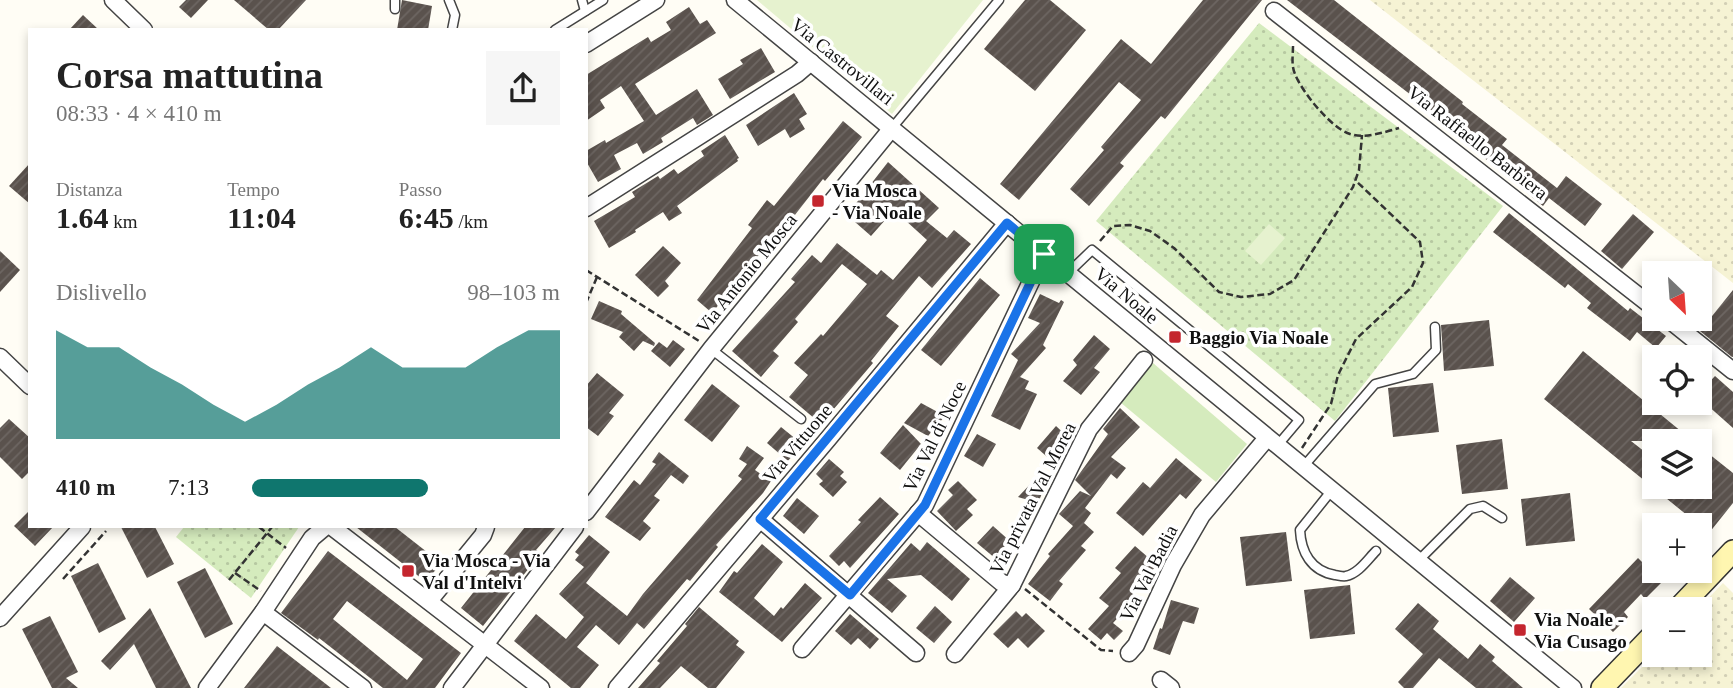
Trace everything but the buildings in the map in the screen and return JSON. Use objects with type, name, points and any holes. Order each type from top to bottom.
[{"type":"street","points":[[113,0],[142,28]]},
{"type":"street","points":[[588,43],[656,0]]},
{"type":"street","name":"Via Castrovillari","points":[[735,0],[892,128]]},
{"type":"street","name":"Via Raffaello Barbiera","points":[[1274,11],[1642,299]]},
{"type":"street","points":[[588,207],[797,74],[811,62]]},
{"type":"street","name":"Via Noale","points":[[892,128],[1272,442],[1302,459],[1332,490],[1573,688]]},
{"type":"street","name":"Via Antonio Mosca","points":[[588,509],[711,349],[892,128]]},
{"type":"street","name":"Via Vittuone","points":[[617,688],[1007,223]]},
{"type":"street","name":"Via Val di Noce","points":[[802,649],[918,513],[931,493],[1044,254]]},
{"type":"street","points":[[1684,331],[1733,370]]},
{"type":"street","points":[[0,357],[28,384]]},
{"type":"street","name":"Via privata Val Morea","points":[[955,654],[1013,585],[1089,429],[1144,360]]},
{"type":"street","name":"Via Val Badia","points":[[1129,653],[1136,645],[1173,565],[1202,515],[1272,442]]},
{"type":"street","points":[[918,513],[1002,583],[1013,585]]},
{"type":"street","points":[[760,519],[916,653]]},
{"type":"street","points":[[0,618],[81,528]]},
{"type":"street","points":[[207,688],[263,612],[312,538],[324,528]]},
{"type":"street","points":[[333,528],[541,688]]},
{"type":"street","points":[[429,601],[483,535],[486,528]]},
{"type":"street","points":[[452,688],[574,528]]},
{"type":"street","points":[[1689,597],[1733,551]]},
{"type":"street","points":[[263,612],[363,688]]},
{"type":"street","points":[[1602,688],[1642,646]]},
{"type":"lane","points":[[449,0],[455,15],[452,28]]},
{"type":"lane","points":[[582,0],[585,11]]},
{"type":"lane","points":[[558,28],[603,0]]},
{"type":"lane","name":"Via Antonio Mosca","points":[[892,128],[999,0]]},
{"type":"lane","points":[[1068,273],[1092,250],[1299,421],[1272,442]]},
{"type":"lane","points":[[1302,459],[1374,384],[1413,374],[1436,350],[1435,327]]},
{"type":"lane","name":"Via Vittuone","points":[[711,349],[801,419]]},
{"type":"lane","points":[[1332,490],[1300,530],[1305,556],[1315,567],[1345,577],[1359,569],[1377,551]]},
{"type":"lane","points":[[1418,561],[1470,509],[1483,506],[1502,518]]},
{"type":"path","points":[[1295,27],[1292,62],[1294,73],[1310,98],[1333,124],[1351,135],[1372,135],[1419,123]]},
{"type":"path","points":[[1092,250],[1113,226],[1130,225],[1150,231],[1174,248],[1219,292],[1241,297],[1270,293],[1294,280],[1355,180],[1359,170],[1362,135]]},
{"type":"path","points":[[1302,459],[1331,404],[1338,375],[1356,339],[1412,287],[1423,263],[1420,242],[1355,180]]},
{"type":"path","points":[[588,271],[711,349]]},
{"type":"path","points":[[588,298],[597,277]]},
{"type":"path","points":[[260,528],[286,548]]},
{"type":"path","points":[[229,580],[271,528]]},
{"type":"path","points":[[63,579],[106,531]]},
{"type":"path","points":[[235,573],[272,597]]},
{"type":"path","name":"Via Val Badia","points":[[1013,585],[1024,588],[1101,650],[1129,653]]},
{"type":"shaded area","points":[[1370,0],[1733,0],[1733,283],[1712,267],[1712,261],[1705,261]]},
{"type":"shaded area","points":[[1723,583],[1733,593],[1733,688],[1621,688],[1642,667],[1712,667],[1712,597],[1710,597]]},
{"type":"green space","points":[[757,0],[983,0],[892,114]]},
{"type":"green space","points":[[1259,23],[1503,206],[1335,421],[1096,221]]},
{"type":"green space","points":[[1269,224],[1285,238],[1261,265],[1245,251]]},
{"type":"green space","points":[[1153,363],[1247,444],[1216,482],[1120,402]]},
{"type":"green space","points":[[183,528],[298,528],[251,598],[176,537]]},
{"type":"place","name":"Via Mosca - Via Noale","points":[[818,201]]},
{"type":"place","name":"Baggio Via Noale","points":[[1175,337]]},
{"type":"place","name":"Via Mosca - Via Val d'Intelvi","points":[[408,571]]},
{"type":"place","name":"Via Noale - Via Cusago","points":[[1520,630]]},
{"type":"route","points":[[1007,223],[1044,254],[925,505],[850,595],[760,519],[1007,223]]}]
